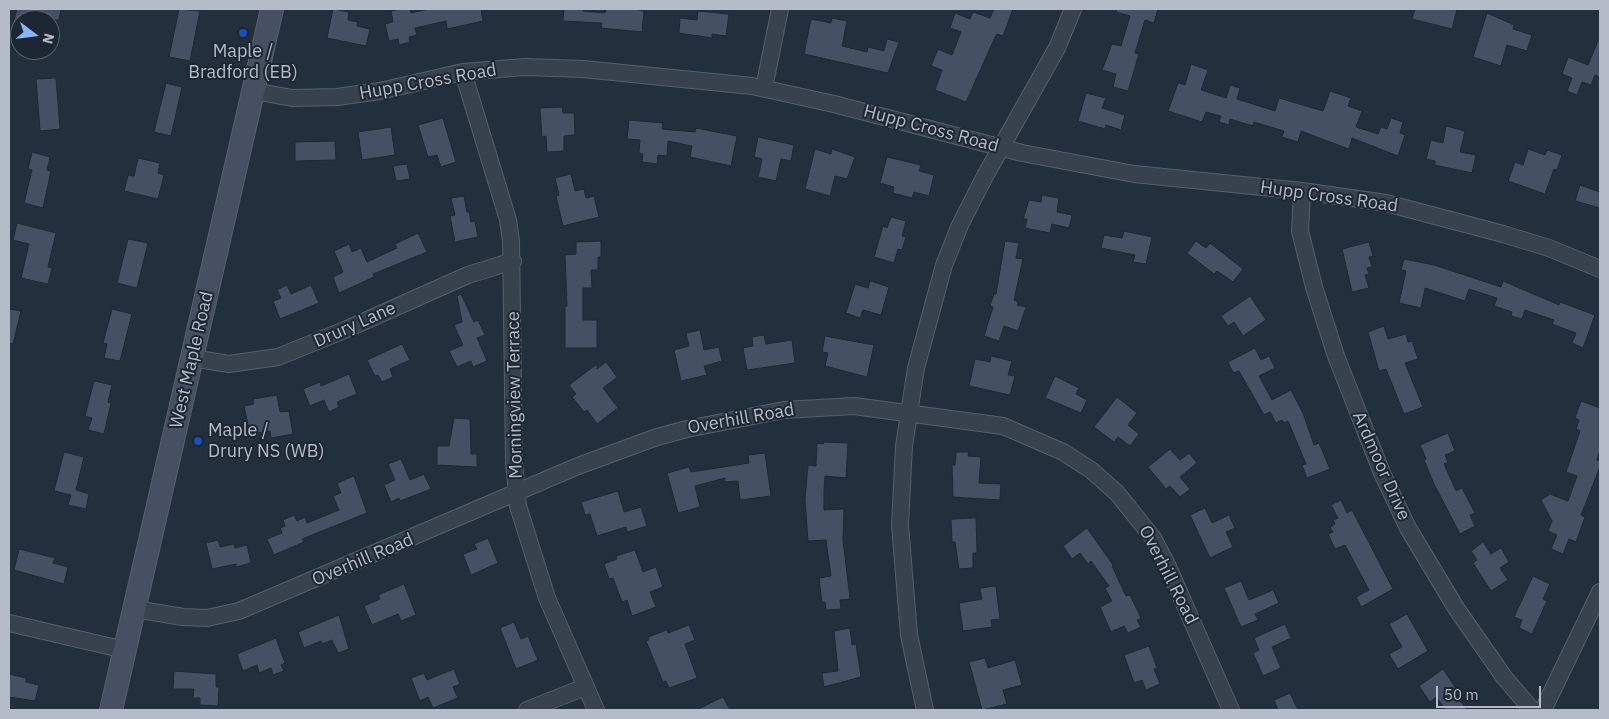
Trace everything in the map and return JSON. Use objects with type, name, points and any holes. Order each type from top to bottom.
[{"type":"main road","name":"West Maple Road","points":[[111,710],[272,9]]},
{"type":"street","points":[[764,88],[780,9]]},
{"type":"street","points":[[925,710],[909,635],[901,551],[901,475],[908,413],[916,368],[944,265],[968,209],[1057,48],[1073,9]]},
{"type":"street","name":"Hupp Cross Road","points":[[254,91],[292,98],[337,97],[380,91],[463,72],[525,67],[575,69],[764,88],[852,108],[1002,148],[1134,174],[1302,191],[1386,203],[1459,221],[1549,248],[1600,269]]},
{"type":"street","name":"Morningview Terrace","points":[[463,72],[508,220],[513,261],[514,462],[516,493],[521,522],[547,598],[596,710]]},
{"type":"street","name":"Ardmoor Drive","points":[[1302,191],[1300,231],[1314,287],[1336,356],[1382,473],[1408,528],[1456,608],[1499,670],[1532,710]]},
{"type":"street","name":"Drury Lane","points":[[192,358],[229,364],[278,357],[347,329],[468,275],[513,261]]},
{"type":"street","name":"Overhill Road","points":[[135,609],[199,617],[239,611],[630,446],[687,429],[784,410],[854,406],[1003,426],[1063,452],[1091,470],[1117,493],[1153,538],[1231,710]]},
{"type":"street","points":[[1544,710],[1600,592]]},
{"type":"street","points":[[9,623],[125,650]]},
{"type":"street","points":[[527,710],[585,687]]},
{"type":"building","points":[[61,9],[60,14],[60,10],[17,10]]},
{"type":"building","points":[[179,9],[200,11],[190,61],[169,57]]},
{"type":"building","points":[[333,9],[349,12],[348,20],[358,22],[357,26],[370,29],[366,46],[327,38]]},
{"type":"building","points":[[410,9],[411,13],[429,9],[481,9],[483,21],[447,29],[446,21],[415,28],[417,35],[409,37],[410,42],[399,45],[398,39],[389,41],[385,24],[393,22],[391,11]]},
{"type":"building","points":[[564,9],[583,9],[583,11],[605,13],[606,9],[635,9],[644,11],[642,32],[601,28],[602,23],[563,21]]},
{"type":"building","points":[[994,9],[1013,9],[1003,36],[997,34],[966,102],[935,90],[942,70],[931,66],[938,49],[952,55],[961,32],[950,28],[955,13],[970,19],[973,12],[990,18]]},
{"type":"building","points":[[1117,9],[1158,9],[1154,23],[1145,20],[1135,53],[1139,54],[1128,91],[1113,87],[1116,74],[1102,70],[1112,44],[1121,46],[1130,16],[1116,12]]},
{"type":"building","points":[[1415,9],[1457,9],[1452,29],[1412,19]]},
{"type":"building","points":[[698,11],[729,14],[726,36],[712,34],[712,38],[679,33],[680,18],[697,20]]},
{"type":"building","points":[[1487,13],[1514,25],[1513,29],[1532,35],[1527,51],[1507,45],[1501,66],[1473,57]]},
{"type":"building","points":[[832,18],[847,21],[842,46],[867,52],[868,47],[884,51],[887,39],[899,42],[888,73],[804,54],[811,19],[831,23]]},
{"type":"building","points":[[1600,36],[1600,77],[1595,75],[1591,85],[1582,82],[1577,95],[1567,91],[1572,78],[1562,74],[1568,57],[1588,65]]},
{"type":"building","points":[[1191,64],[1208,70],[1201,90],[1226,98],[1230,85],[1240,88],[1237,99],[1275,111],[1279,98],[1323,111],[1330,91],[1351,98],[1348,106],[1362,111],[1356,127],[1378,134],[1381,127],[1387,129],[1391,118],[1403,122],[1400,133],[1405,135],[1398,156],[1352,138],[1349,149],[1301,131],[1298,142],[1282,137],[1284,131],[1254,122],[1253,126],[1230,119],[1229,125],[1219,122],[1221,116],[1206,112],[1202,122],[1168,111],[1178,83],[1185,85]]},
{"type":"building","points":[[56,78],[60,129],[40,131],[36,79]]},
{"type":"building","points":[[166,83],[182,87],[171,136],[154,132]]},
{"type":"building","points":[[1086,93],[1106,98],[1102,108],[1125,115],[1121,130],[1106,125],[1105,129],[1078,121]]},
{"type":"building","points":[[562,107],[563,113],[574,113],[575,135],[564,136],[564,151],[547,152],[546,136],[542,137],[540,108]]},
{"type":"building","points":[[443,118],[456,162],[441,167],[437,155],[428,157],[418,125]]},
{"type":"building","points":[[629,120],[663,123],[662,129],[695,132],[696,128],[737,136],[731,166],[690,157],[692,146],[668,141],[667,156],[658,155],[657,164],[642,162],[643,154],[639,153],[640,140],[627,139]]},
{"type":"building","points":[[1446,126],[1465,131],[1460,152],[1476,155],[1472,173],[1435,165],[1435,161],[1426,159],[1431,140],[1443,143]]},
{"type":"building","points":[[391,127],[395,155],[362,160],[358,132]]},
{"type":"building","points":[[758,137],[794,145],[791,161],[781,159],[776,181],[758,177],[762,159],[754,157]]},
{"type":"building","points":[[335,141],[336,160],[295,161],[295,142]]},
{"type":"building","points":[[815,149],[831,154],[832,149],[855,157],[847,179],[835,176],[830,196],[805,189]]},
{"type":"building","points":[[1528,149],[1545,155],[1547,150],[1562,155],[1557,170],[1554,169],[1545,194],[1508,181],[1515,162],[1523,165]]},
{"type":"building","points":[[32,152],[50,157],[47,170],[51,171],[43,208],[24,203],[32,170],[28,169]]},
{"type":"building","points":[[887,157],[921,165],[919,171],[934,175],[929,196],[914,192],[912,198],[893,193],[894,187],[880,183]]},
{"type":"building","points":[[138,158],[160,163],[158,173],[164,175],[158,199],[124,191],[128,175],[134,176]]},
{"type":"building","points":[[407,164],[410,179],[396,181],[393,166]]},
{"type":"building","points":[[571,174],[575,191],[584,189],[586,198],[594,196],[599,217],[563,226],[556,196],[559,195],[555,178]]},
{"type":"building","points":[[1580,185],[1600,192],[1600,208],[1575,201]]},
{"type":"building","points":[[1042,195],[1059,198],[1057,212],[1072,215],[1069,228],[1052,224],[1050,233],[1025,228],[1027,219],[1023,219],[1029,200],[1041,202]]},
{"type":"building","points":[[464,196],[471,222],[475,221],[478,237],[455,242],[450,216],[455,215],[451,198]]},
{"type":"building","points":[[891,217],[906,221],[902,236],[906,237],[902,250],[898,249],[894,263],[874,257],[883,226],[887,228]]},
{"type":"building","points":[[17,223],[56,233],[48,267],[52,268],[48,284],[21,278],[29,244],[13,240]]},
{"type":"building","points":[[1124,231],[1152,237],[1146,264],[1133,262],[1135,255],[1101,248],[1104,235],[1122,238]]},
{"type":"building","points":[[418,233],[427,252],[373,274],[374,277],[339,293],[333,277],[343,272],[334,251],[349,244],[352,252],[361,248],[367,262],[397,248],[395,244]]},
{"type":"building","points":[[128,239],[148,243],[137,288],[117,283]]},
{"type":"building","points":[[601,241],[601,257],[598,257],[598,270],[591,270],[592,288],[583,288],[583,320],[597,320],[597,348],[565,348],[565,306],[567,306],[565,255],[576,254],[576,242]]},
{"type":"building","points":[[1005,241],[1019,243],[1016,258],[1023,259],[1014,300],[1018,302],[1017,305],[1026,307],[1018,331],[1004,326],[999,341],[984,336],[993,307],[990,306],[994,294],[996,294]]},
{"type":"building","points":[[1196,241],[1206,248],[1210,243],[1243,269],[1233,282],[1217,271],[1214,274],[1187,253]]},
{"type":"building","points":[[1369,242],[1373,256],[1369,257],[1372,267],[1367,268],[1369,274],[1365,275],[1369,288],[1352,292],[1342,249]]},
{"type":"building","points":[[1404,259],[1434,265],[1501,287],[1503,281],[1559,305],[1560,302],[1595,315],[1583,348],[1572,343],[1576,333],[1552,324],[1554,320],[1525,310],[1522,319],[1511,316],[1512,312],[1494,306],[1497,298],[1469,289],[1465,301],[1425,288],[1421,308],[1399,303],[1406,271],[1401,270]]},
{"type":"building","points":[[870,281],[889,287],[881,315],[863,310],[860,318],[846,313],[855,284],[868,288]]},
{"type":"building","points":[[287,285],[291,294],[311,285],[319,303],[280,319],[273,301],[281,298],[277,290]]},
{"type":"building","points":[[461,294],[474,322],[478,320],[485,335],[477,338],[487,361],[473,367],[471,361],[457,367],[449,351],[463,345],[454,325],[462,322],[457,296]]},
{"type":"building","points":[[1250,296],[1266,320],[1243,336],[1234,322],[1228,326],[1221,316]]},
{"type":"building","points":[[9,309],[21,311],[13,344],[9,343]]},
{"type":"building","points":[[112,309],[132,314],[120,361],[104,358],[107,344],[103,343]]},
{"type":"building","points":[[1384,326],[1388,339],[1406,334],[1408,342],[1412,341],[1418,359],[1405,363],[1423,407],[1404,414],[1386,369],[1379,371],[1368,332]]},
{"type":"building","points":[[700,330],[704,350],[719,347],[722,361],[704,366],[707,375],[681,381],[674,350],[689,346],[686,333]]},
{"type":"building","points":[[764,335],[766,344],[792,340],[795,363],[747,370],[743,348],[753,346],[752,337]]},
{"type":"building","points":[[825,336],[874,345],[867,377],[825,366],[828,353],[822,352]]},
{"type":"building","points":[[402,344],[410,360],[390,369],[393,377],[382,382],[378,375],[375,376],[367,360]]},
{"type":"building","points":[[1255,348],[1261,360],[1269,356],[1275,368],[1259,376],[1272,400],[1291,390],[1303,413],[1314,445],[1319,443],[1330,469],[1307,478],[1302,465],[1306,464],[1288,421],[1284,423],[1282,420],[1276,423],[1270,412],[1264,415],[1239,371],[1233,373],[1228,362]]},
{"type":"building","points":[[991,356],[1012,361],[1008,375],[1015,376],[1010,395],[969,386],[975,359],[990,362]]},
{"type":"building","points":[[606,362],[617,377],[603,388],[618,408],[597,424],[587,410],[584,412],[572,397],[576,394],[569,385],[597,364],[597,369]]},
{"type":"building","points":[[349,374],[357,394],[337,402],[339,407],[329,412],[324,400],[310,406],[303,389],[320,382],[321,386]]},
{"type":"building","points":[[1055,376],[1079,388],[1076,394],[1087,400],[1081,413],[1045,398]]},
{"type":"building","points":[[94,381],[112,385],[108,402],[111,403],[104,434],[88,430],[92,418],[85,416]]},
{"type":"building","points":[[277,395],[280,412],[289,411],[293,434],[271,438],[270,431],[250,434],[244,406],[254,404],[253,399]]},
{"type":"building","points":[[1117,397],[1137,413],[1128,425],[1139,434],[1130,446],[1118,437],[1114,442],[1094,427]]},
{"type":"building","points":[[1581,401],[1600,408],[1600,450],[1597,460],[1600,461],[1600,467],[1581,515],[1585,517],[1576,542],[1569,539],[1563,554],[1551,549],[1557,535],[1548,531],[1552,521],[1541,500],[1550,494],[1568,501],[1577,476],[1566,472],[1580,431],[1576,429],[1579,420],[1575,418]]},
{"type":"building","points":[[454,418],[470,419],[471,454],[477,454],[477,467],[437,465],[437,446],[449,446]]},
{"type":"building","points":[[1448,433],[1455,451],[1445,455],[1448,462],[1444,464],[1456,491],[1462,488],[1475,513],[1470,515],[1475,526],[1460,534],[1434,484],[1420,445]]},
{"type":"building","points":[[824,442],[848,443],[846,478],[825,476],[824,510],[844,509],[843,540],[850,599],[840,600],[841,609],[826,610],[825,602],[822,602],[819,578],[831,576],[826,540],[808,541],[805,499],[808,465],[816,466],[817,443],[823,444]]},
{"type":"building","points":[[1170,449],[1180,460],[1189,453],[1197,463],[1180,477],[1190,489],[1180,497],[1170,486],[1166,489],[1148,467]]},
{"type":"building","points":[[64,452],[84,457],[76,490],[89,494],[86,509],[68,505],[71,495],[54,491]]},
{"type":"building","points":[[956,452],[969,452],[968,456],[981,457],[979,483],[1001,484],[1000,500],[953,497],[952,465],[955,465]]},
{"type":"building","points":[[765,453],[771,496],[740,500],[738,481],[725,482],[725,478],[695,486],[700,507],[678,513],[667,473],[689,467],[691,472],[749,463],[748,455]]},
{"type":"building","points":[[401,459],[410,480],[424,474],[431,489],[400,501],[399,498],[391,502],[384,485],[395,480],[388,464]]},
{"type":"building","points":[[354,476],[367,513],[302,539],[304,542],[274,555],[267,539],[282,533],[280,528],[285,526],[283,520],[294,515],[297,521],[305,517],[307,523],[339,510],[333,496],[341,493],[337,483]]},
{"type":"building","points":[[618,491],[624,512],[641,507],[647,526],[627,532],[626,527],[597,536],[590,514],[585,515],[581,502]]},
{"type":"building","points":[[1341,500],[1347,513],[1352,510],[1393,589],[1361,607],[1356,597],[1369,590],[1345,545],[1335,549],[1328,534],[1333,532],[1330,527],[1335,524],[1333,520],[1338,518],[1331,505]]},
{"type":"building","points":[[1205,508],[1212,523],[1229,515],[1235,528],[1226,532],[1233,547],[1210,558],[1190,515]]},
{"type":"building","points":[[976,518],[977,553],[973,553],[973,568],[959,569],[955,542],[952,542],[951,519]]},
{"type":"building","points":[[1087,528],[1113,565],[1126,596],[1130,595],[1141,618],[1137,620],[1141,627],[1128,633],[1124,626],[1111,632],[1100,607],[1112,601],[1105,588],[1109,586],[1091,561],[1088,564],[1080,553],[1072,559],[1063,546]]},
{"type":"building","points":[[488,538],[498,563],[471,575],[463,554],[477,549],[474,544]]},
{"type":"building","points":[[218,540],[220,547],[234,544],[235,548],[247,545],[251,563],[236,567],[236,564],[212,569],[206,543]]},
{"type":"building","points":[[1483,542],[1491,554],[1501,548],[1509,562],[1500,568],[1508,580],[1491,591],[1473,563],[1477,560],[1471,551]]},
{"type":"building","points":[[19,549],[55,558],[53,563],[68,567],[64,584],[14,570]]},
{"type":"building","points":[[635,550],[643,572],[656,567],[663,587],[650,592],[656,607],[632,616],[627,600],[622,602],[613,578],[609,579],[604,564],[617,559],[616,556]]},
{"type":"building","points":[[1533,576],[1550,584],[1543,599],[1547,601],[1532,634],[1519,628],[1522,620],[1514,617]]},
{"type":"building","points":[[1241,581],[1249,600],[1273,590],[1279,603],[1255,614],[1258,620],[1241,627],[1224,588]]},
{"type":"building","points":[[404,584],[416,615],[401,621],[398,614],[372,625],[364,606],[380,599],[378,595]]},
{"type":"building","points":[[996,586],[1000,619],[991,620],[992,627],[963,631],[959,603],[982,599],[980,588]]},
{"type":"building","points":[[1407,614],[1428,651],[1398,669],[1389,654],[1402,647],[1389,624]]},
{"type":"building","points":[[339,615],[349,649],[338,653],[332,640],[322,644],[321,641],[304,648],[298,632]]},
{"type":"building","points":[[514,622],[521,639],[528,636],[538,660],[516,669],[500,628]]},
{"type":"building","points":[[1285,624],[1291,638],[1272,647],[1281,668],[1263,676],[1253,653],[1259,650],[1254,638]]},
{"type":"building","points":[[689,625],[695,640],[685,644],[697,678],[669,688],[666,681],[663,682],[646,641],[649,640],[648,637],[667,630],[668,633]]},
{"type":"building","points":[[850,628],[852,645],[856,644],[861,677],[824,687],[822,673],[838,671],[834,631]]},
{"type":"building","points":[[276,638],[285,663],[281,665],[284,671],[273,675],[271,668],[259,673],[257,665],[243,671],[237,654]]},
{"type":"building","points":[[1149,646],[1157,668],[1154,669],[1160,684],[1146,690],[1142,680],[1134,683],[1124,655]]},
{"type":"building","points":[[985,658],[988,668],[1015,660],[1022,685],[1003,690],[1007,704],[982,710],[969,662]]},
{"type":"building","points":[[454,669],[460,684],[453,687],[458,698],[433,708],[428,697],[420,701],[411,678],[424,673],[427,680]]},
{"type":"building","points":[[1443,669],[1459,693],[1456,695],[1467,710],[1446,710],[1436,697],[1430,702],[1419,686]]},
{"type":"building","points":[[174,671],[216,674],[216,687],[219,687],[218,706],[200,705],[200,698],[193,698],[194,689],[173,689]]},
{"type":"building","points":[[9,674],[26,678],[26,682],[39,685],[35,701],[9,697]]},
{"type":"building","points":[[1290,693],[1298,710],[1278,710],[1274,700]]},
{"type":"building","points":[[723,697],[730,710],[696,710]]},
{"type":"place","name":"Maple / Bradford (EB)","points":[[243,33]]},
{"type":"place","name":"Maple / Drury NS (WB)","points":[[198,441]]}]
